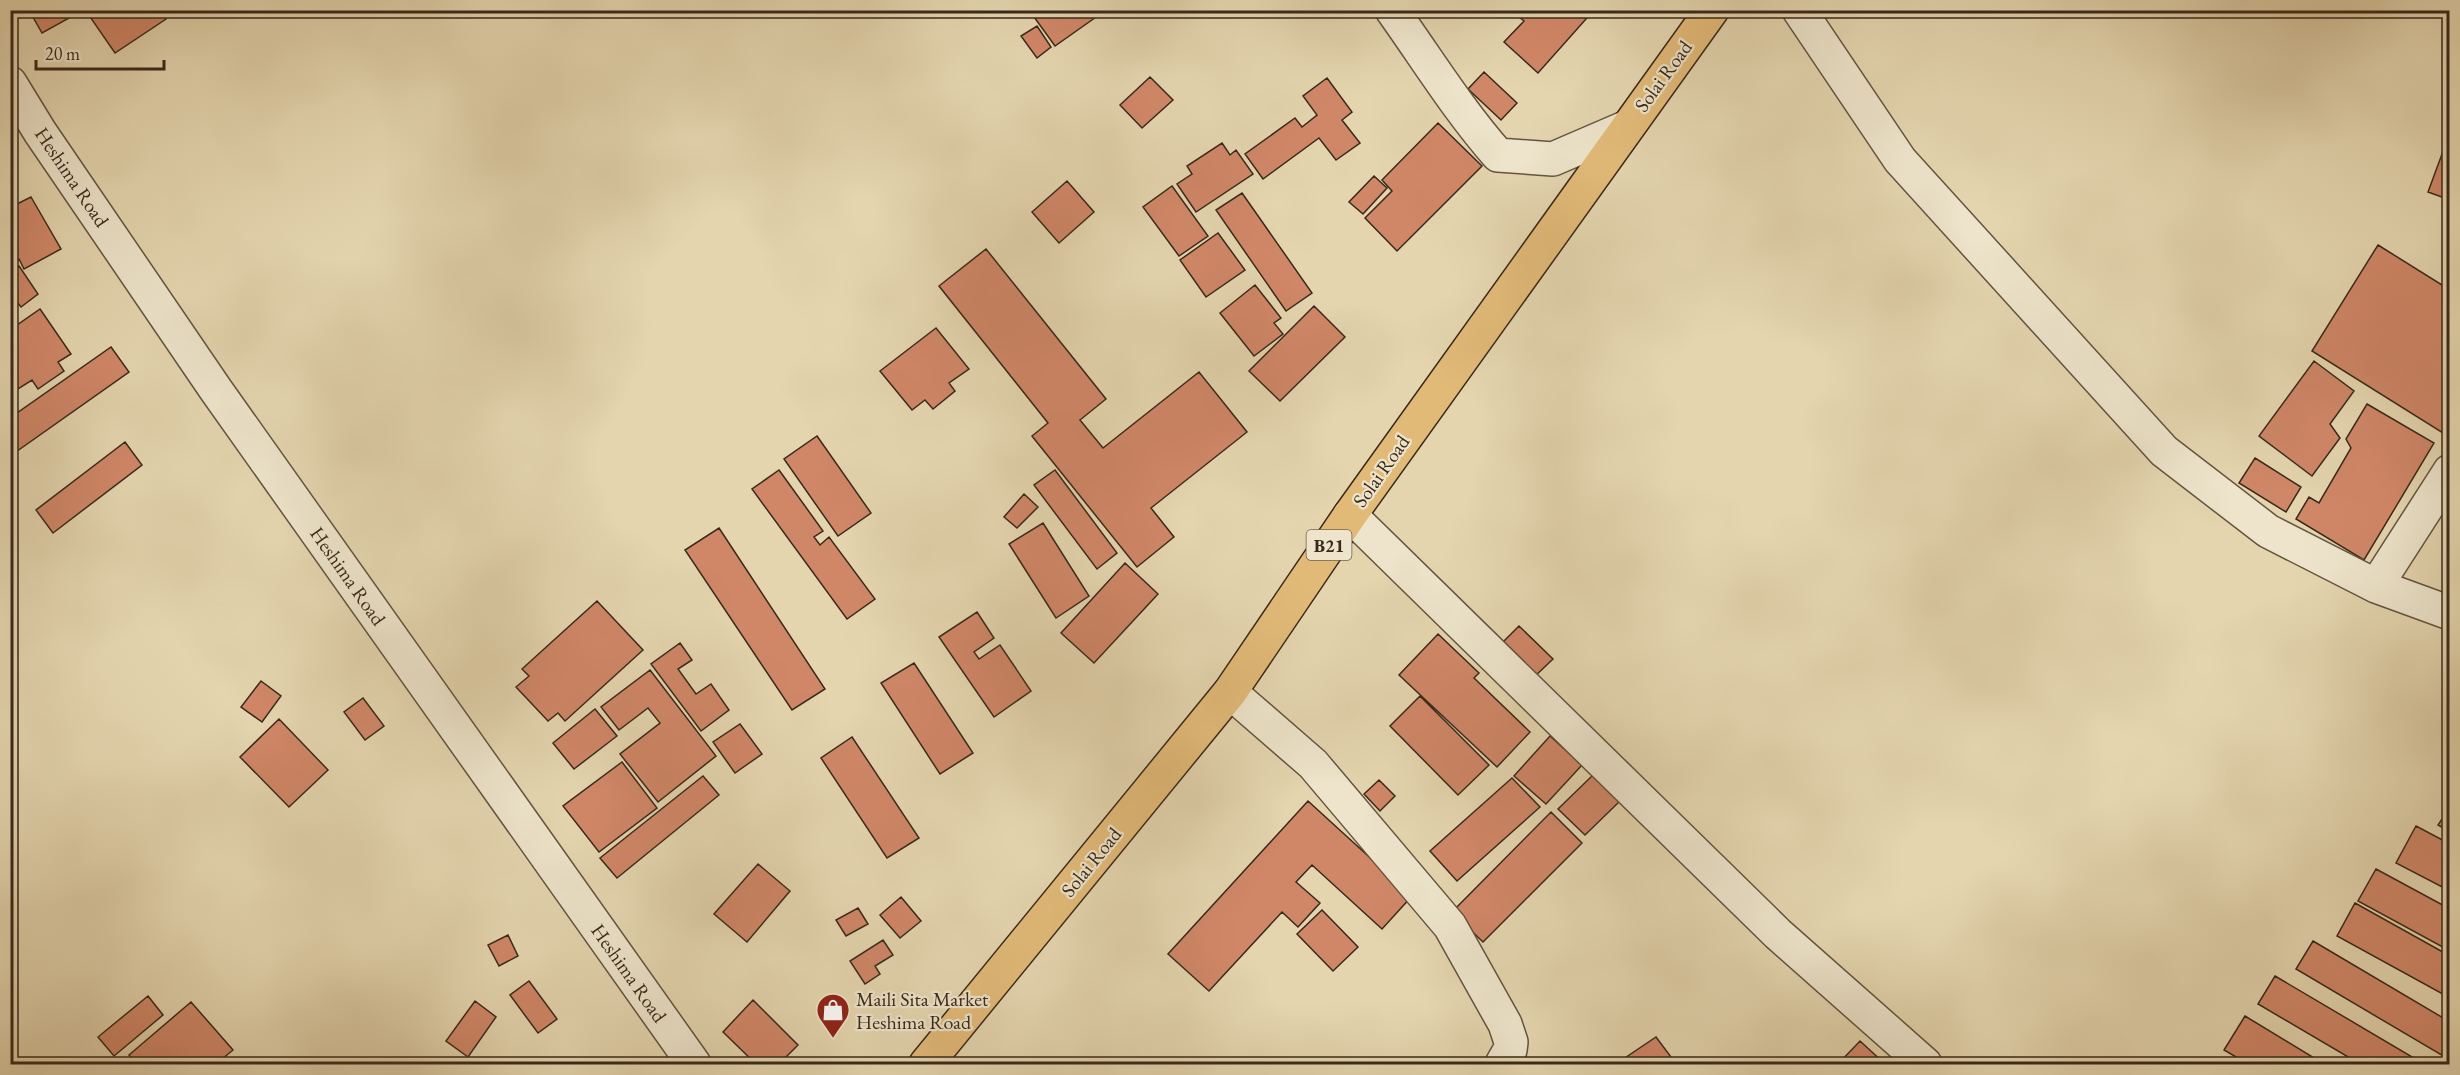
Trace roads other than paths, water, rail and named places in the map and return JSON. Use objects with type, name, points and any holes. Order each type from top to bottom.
[{"type":"highway","name":"Solai Road","points":[[926,1065],[1230,692],[1350,515],[1625,128],[1712,10]]},
{"type":"street","points":[[1392,10],[1450,90],[1469,122],[1498,155],[1553,159],[1625,128]]},
{"type":"street","points":[[1798,10],[1900,160],[2164,451],[2268,531],[2376,586],[2450,614]]},
{"type":"street","name":"Heshima Road","points":[[10,83],[40,132],[216,390],[694,1065]]},
{"type":"street","points":[[2376,586],[2450,471]]},
{"type":"street","points":[[1350,515],[1778,934],[1926,1065]]},
{"type":"street","points":[[1230,692],[1313,764],[1450,926],[1505,1024],[1511,1042],[1510,1050],[1502,1065]]},
{"type":"place","name":"Maili Sita Market Heshima Road","points":[[833,1039]]}]
